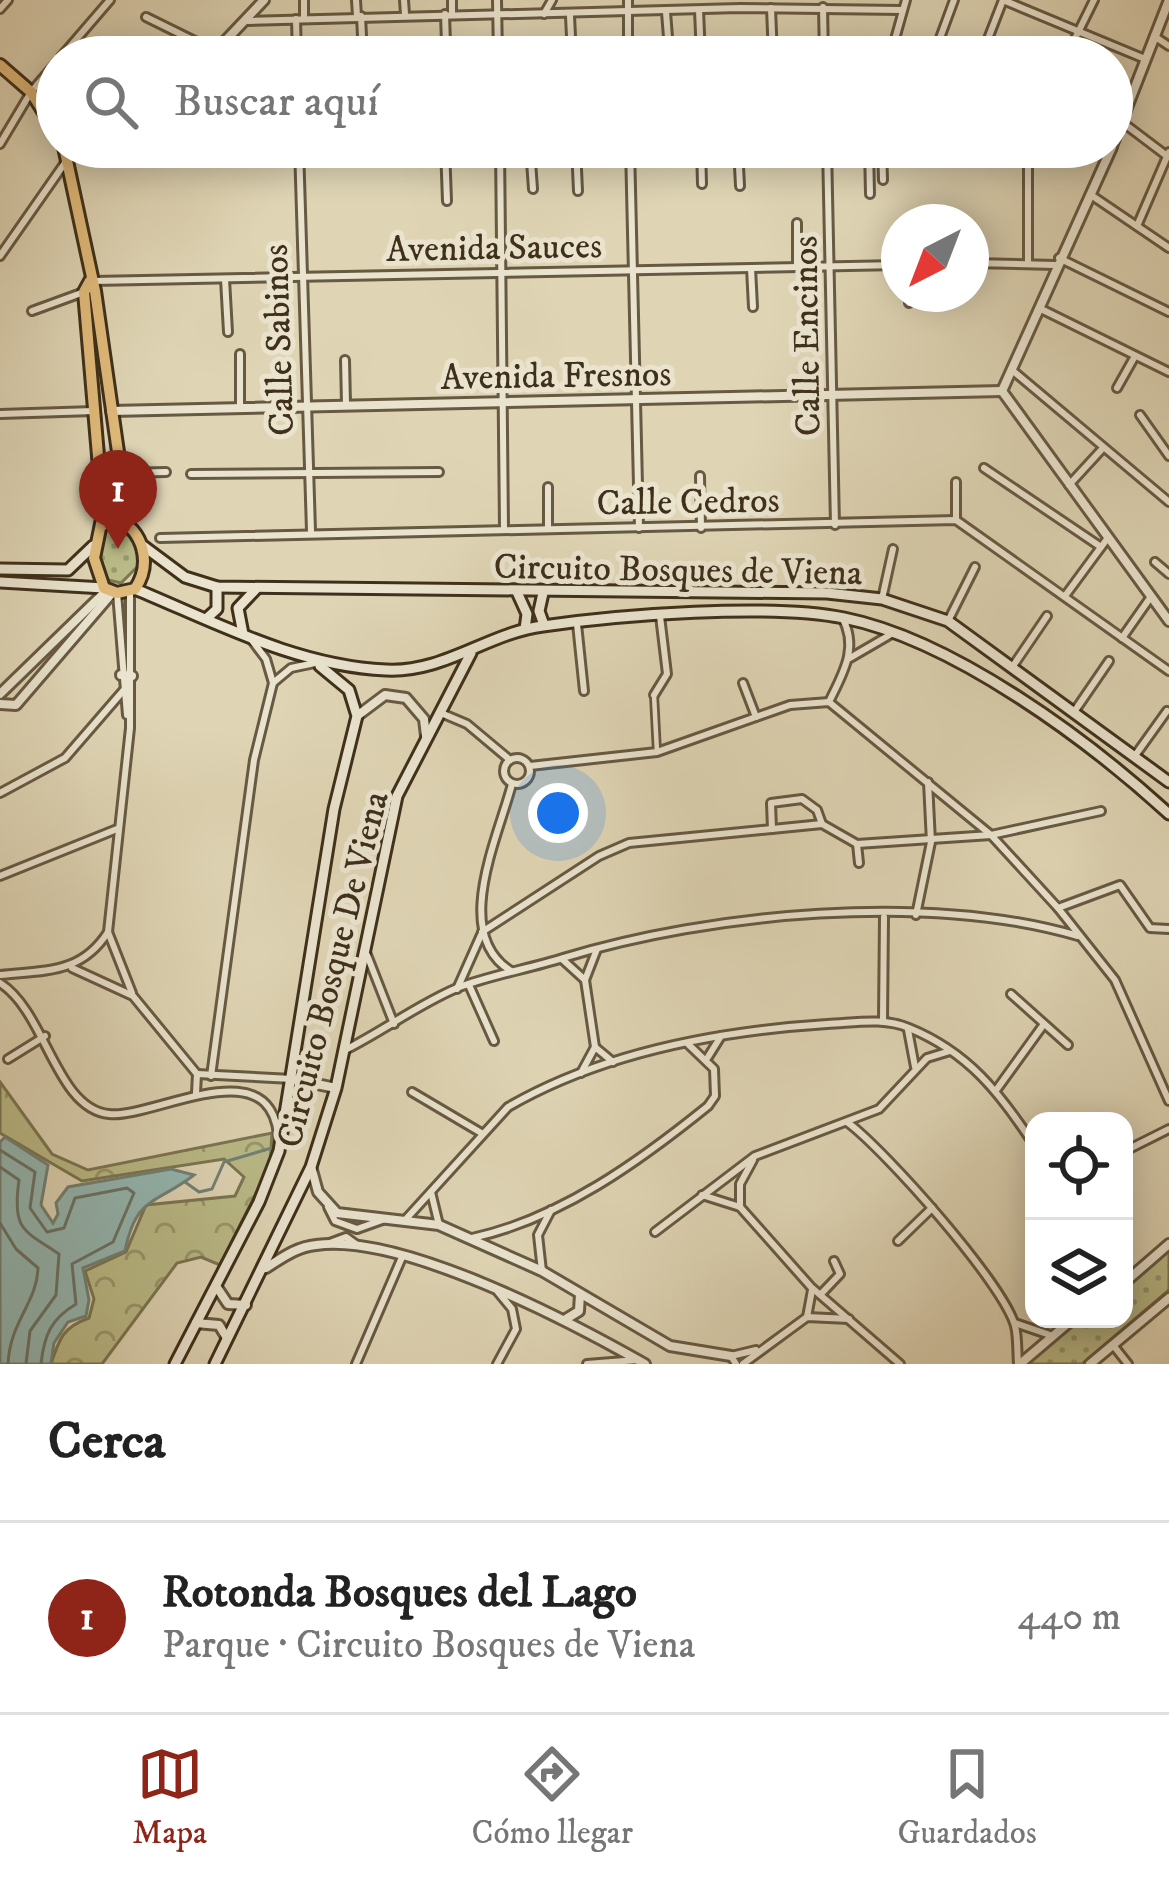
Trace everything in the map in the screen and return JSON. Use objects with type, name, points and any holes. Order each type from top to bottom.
[{"type":"main road","points":[[0,65],[36,100]]},
{"type":"main road","points":[[69,168],[104,411],[129,525],[142,545],[146,567],[118,591],[93,545]]},
{"type":"main road","points":[[0,569],[68,570],[93,545],[101,526],[104,411]]},
{"type":"main road","points":[[101,526],[116,518],[129,525]]},
{"type":"main road","name":"Circuito Bosques de Viena","points":[[142,545],[185,577],[217,587],[827,593],[882,599],[948,621],[1169,782]]},
{"type":"main road","name":"Circuito Bosques de Viena","points":[[0,582],[118,591],[206,619],[315,663],[407,669],[471,653],[544,625],[660,616],[806,613],[842,617],[898,632],[989,681],[1169,814]]},
{"type":"main road","points":[[206,619],[217,610],[217,587]]},
{"type":"main road","points":[[246,635],[238,608],[256,589]]},
{"type":"main road","points":[[518,592],[527,614],[525,629]]},
{"type":"main road","points":[[544,593],[538,611],[544,625]]},
{"type":"main road","name":"Circuito Bosque De Viena","points":[[215,1364],[266,1268],[311,1167],[337,1088],[397,796],[471,653]]},
{"type":"main road","points":[[989,681],[997,654]]},
{"type":"main road","points":[[175,1364],[279,1151],[334,809],[357,716],[349,690],[315,663]]},
{"type":"main road","points":[[989,681],[1012,665]]},
{"type":"street","points":[[0,9],[8,0]]},
{"type":"street","points":[[79,36],[110,0]]},
{"type":"street","points":[[230,36],[264,0]]},
{"type":"street","points":[[299,36],[304,0]]},
{"type":"street","points":[[356,0],[361,36]]},
{"type":"street","points":[[404,0],[405,14]]},
{"type":"street","points":[[447,36],[452,0]]},
{"type":"street","points":[[496,0],[498,36]]},
{"type":"street","points":[[544,14],[552,0]]},
{"type":"street","points":[[627,36],[628,0]]},
{"type":"street","points":[[690,0],[697,36]]},
{"type":"street","points":[[896,36],[906,0]]},
{"type":"street","points":[[941,36],[954,0]]},
{"type":"street","points":[[990,36],[1003,0],[1088,36]]},
{"type":"street","points":[[1076,36],[1094,0]]},
{"type":"street","points":[[1133,92],[1169,0]]},
{"type":"street","points":[[248,21],[405,14],[571,16],[740,4],[771,8],[834,3],[903,10]]},
{"type":"street","points":[[823,7],[824,36]]},
{"type":"street","points":[[771,8],[772,36]]},
{"type":"street","points":[[666,11],[668,36]]},
{"type":"street","points":[[571,16],[571,36]]},
{"type":"street","points":[[146,17],[181,36]]},
{"type":"street","points":[[1154,36],[1169,46]]},
{"type":"street","points":[[1133,54],[1145,59]]},
{"type":"street","points":[[0,145],[36,86]]},
{"type":"street","points":[[1133,130],[1168,155],[1137,226]]},
{"type":"street","points":[[0,256],[57,168]]},
{"type":"street","name":"Calle Sabinos","points":[[301,168],[311,531]]},
{"type":"street","points":[[446,168],[447,201]]},
{"type":"street","points":[[500,168],[504,528]]},
{"type":"street","points":[[532,168],[533,189]]},
{"type":"street","points":[[577,168],[578,191]]},
{"type":"street","points":[[630,168],[639,529]]},
{"type":"street","points":[[702,168],[702,184]]},
{"type":"street","points":[[739,168],[740,186]]},
{"type":"street","name":"Calle Encinos","points":[[828,168],[835,525]]},
{"type":"street","points":[[869,168],[870,194]]},
{"type":"street","points":[[883,168],[883,180]]},
{"type":"street","points":[[1028,168],[1028,262]]},
{"type":"street","points":[[1102,168],[1002,391],[1104,543],[1168,614]]},
{"type":"street","points":[[1090,195],[1169,248]]},
{"type":"street","points":[[797,223],[797,267]]},
{"type":"street","points":[[989,263],[1057,261],[1169,312]]},
{"type":"street","name":"Avenida Sauces","points":[[32,311],[87,287],[225,279],[881,265]]},
{"type":"street","points":[[751,268],[753,307]]},
{"type":"street","points":[[225,279],[228,332]]},
{"type":"street","points":[[1039,308],[1169,372]]},
{"type":"street","points":[[240,354],[241,407]]},
{"type":"street","points":[[1117,388],[1136,356]]},
{"type":"street","points":[[345,360],[346,404]]},
{"type":"street","points":[[1012,370],[1169,502]]},
{"type":"street","name":"Avenida Fresnos","points":[[104,411],[1002,391]]},
{"type":"street","points":[[0,414],[104,411]]},
{"type":"street","points":[[1140,415],[1169,456]]},
{"type":"street","points":[[1069,485],[1104,448]]},
{"type":"street","points":[[984,468],[1104,543]]},
{"type":"street","points":[[118,473],[166,472]]},
{"type":"street","points":[[191,473],[439,472]]},
{"type":"street","points":[[700,476],[701,528]]},
{"type":"street","points":[[956,482],[956,520],[1169,670]]},
{"type":"street","points":[[548,488],[548,528]]},
{"type":"street","name":"Calle Cedros","points":[[160,538],[956,520]]},
{"type":"street","points":[[1065,596],[1104,543]]},
{"type":"street","points":[[882,599],[893,549]]},
{"type":"street","points":[[1155,562],[1169,574]]},
{"type":"street","points":[[948,621],[975,567]]},
{"type":"street","points":[[118,591],[130,728],[108,932],[133,996],[197,1074],[196,1093]]},
{"type":"street","points":[[29,677],[12,709],[0,701],[118,591]]},
{"type":"street","points":[[1122,638],[1150,598]]},
{"type":"street","points":[[657,752],[654,695],[667,674],[660,616]]},
{"type":"street","points":[[1012,665],[1047,616]]},
{"type":"street","points":[[830,702],[850,658],[850,634],[842,617]]},
{"type":"street","points":[[577,624],[584,691]]},
{"type":"street","points":[[850,658],[898,632]]},
{"type":"street","points":[[211,1076],[254,760],[273,683],[266,659],[246,635]]},
{"type":"street","points":[[1074,712],[1109,661]]},
{"type":"street","points":[[273,683],[291,668],[315,663]]},
{"type":"street","points":[[127,675],[123,691],[130,728]]},
{"type":"street","points":[[743,683],[756,717]]},
{"type":"street","points":[[0,793],[64,758],[123,691]]},
{"type":"street","points":[[357,716],[385,695],[406,698],[424,718],[426,736]]},
{"type":"street","points":[[510,760],[521,758],[530,766],[657,752],[790,705],[830,702],[991,835],[1058,908],[1115,980],[1169,1101]]},
{"type":"street","points":[[1134,757],[1167,711]]},
{"type":"street","points":[[441,713],[467,724],[510,760]]},
{"type":"street","points":[[510,760],[504,776],[512,784]]},
{"type":"street","points":[[512,784],[527,781],[530,766]]},
{"type":"street","points":[[916,915],[931,842],[928,780]]},
{"type":"street","points":[[511,971],[491,958],[482,932],[481,905],[512,784]]},
{"type":"street","points":[[772,829],[771,803],[802,799],[817,810],[822,824]]},
{"type":"street","points":[[457,988],[482,932],[622,846],[822,824],[857,844],[931,842],[991,835],[1101,811]]},
{"type":"street","points":[[0,876],[117,830]]},
{"type":"street","points":[[857,844],[859,863]]},
{"type":"street","points":[[1058,908],[1120,885],[1150,928],[1169,929]]},
{"type":"street","points":[[883,1021],[884,915]]},
{"type":"street","points":[[345,1050],[457,988],[598,946],[737,920],[916,915],[1030,922],[1081,938]]},
{"type":"street","points":[[0,979],[72,968],[93,955],[108,932]]},
{"type":"street","points":[[580,1075],[595,1047],[585,980],[598,946]]},
{"type":"street","points":[[365,951],[394,1024]]},
{"type":"street","points":[[562,959],[585,980]]},
{"type":"street","points":[[72,968],[133,996]]},
{"type":"street","points":[[16,993],[24,973]]},
{"type":"street","points":[[0,979],[16,993],[45,1036],[68,1089],[104,1114],[136,1114],[196,1093],[246,1094],[268,1108],[277,1124],[279,1151]]},
{"type":"street","points":[[469,985],[494,1041]]},
{"type":"street","points":[[1011,994],[1068,1045]]},
{"type":"street","points":[[406,1219],[508,1106],[613,1062],[722,1036],[883,1021],[906,1027],[953,1050],[997,1089],[1025,1131]]},
{"type":"street","points":[[997,1089],[1044,1024]]},
{"type":"street","points":[[906,1027],[916,1067]]},
{"type":"street","points":[[8,1060],[45,1036]]},
{"type":"street","points":[[708,1057],[722,1036]]},
{"type":"street","points":[[472,1238],[553,1207],[639,1162],[708,1106],[717,1082],[708,1057],[685,1042]]},
{"type":"street","points":[[595,1047],[613,1062]]},
{"type":"street","points":[[655,1232],[698,1194],[755,1156],[863,1117],[894,1097],[916,1067],[933,1055],[953,1050]]},
{"type":"street","points":[[197,1074],[292,1079],[337,1088]]},
{"type":"street","points":[[412,1092],[483,1134]]},
{"type":"street","points":[[863,1117],[866,1136]]},
{"type":"street","points":[[847,1122],[866,1136],[932,1208],[1015,1323],[1019,1364]]},
{"type":"street","points":[[1133,1147],[1169,1129]]},
{"type":"street","points":[[740,1207],[740,1184],[755,1156]]},
{"type":"street","points":[[311,1167],[314,1184],[335,1221],[357,1229],[385,1219]]},
{"type":"street","points":[[431,1192],[433,1216],[439,1225]]},
{"type":"street","points":[[698,1194],[740,1207],[811,1286],[900,1364]]},
{"type":"street","points":[[542,1271],[538,1235],[553,1207]]},
{"type":"street","points":[[328,1208],[439,1225],[472,1238],[580,1292],[684,1356],[716,1354],[737,1361],[807,1316],[825,1313],[853,1320]]},
{"type":"street","points":[[898,1241],[932,1208]]},
{"type":"street","points":[[330,1241],[335,1221]]},
{"type":"street","points":[[356,1244],[357,1229]]},
{"type":"street","points":[[266,1268],[295,1250],[330,1241],[403,1255],[565,1320],[642,1362]]},
{"type":"street","points":[[1133,1275],[1169,1244]]},
{"type":"street","points":[[356,1364],[403,1255]]},
{"type":"street","points":[[821,1294],[840,1274],[834,1261]]},
{"type":"street","points":[[216,1286],[228,1304],[246,1305]]},
{"type":"street","points":[[807,1316],[811,1286]]},
{"type":"street","points":[[497,1364],[516,1329],[512,1309],[498,1292]]},
{"type":"street","points":[[565,1320],[579,1311],[580,1292]]},
{"type":"street","points":[[1090,1364],[1169,1298]]},
{"type":"street","points":[[1015,1323],[1050,1335]]},
{"type":"street","points":[[195,1324],[219,1325],[228,1339]]},
{"type":"street","points":[[1019,1364],[1060,1328]]},
{"type":"street","points":[[1113,1346],[1128,1364]]},
{"type":"street","points":[[737,1361],[760,1350]]},
{"type":"street","points":[[704,1364],[716,1354]]},
{"type":"street","points":[[587,1364],[642,1362]]},
{"type":"green space","points":[[113,521],[135,536],[140,564],[121,583],[108,580],[98,562],[106,527]]},
{"type":"green space","points":[[0,1082],[52,1154],[88,1170],[272,1133],[270,1165],[220,1265],[201,1257],[177,1263],[102,1364],[51,1364],[63,1335],[89,1318],[94,1299],[85,1271],[126,1252],[146,1205],[235,1196],[244,1177],[224,1159],[82,1181],[0,1133]]},
{"type":"green space","points":[[1169,1250],[1169,1290],[1133,1321],[1133,1279]]},
{"type":"green space","points":[[1066,1328],[1124,1328],[1082,1364],[1024,1364]]},
{"type":"water","points":[[5,1137],[48,1165],[41,1205],[53,1223],[58,1214],[56,1203],[68,1187],[171,1169],[194,1175],[141,1211],[125,1251],[83,1268],[89,1300],[86,1316],[68,1322],[54,1343],[51,1364],[0,1364],[0,1142]]},
{"type":"waterway","points":[[185,1182],[199,1192],[212,1189],[224,1162],[275,1147]]},
{"type":"place","name":"Rotonda Bosques del Lago","points":[[118,549]]}]
